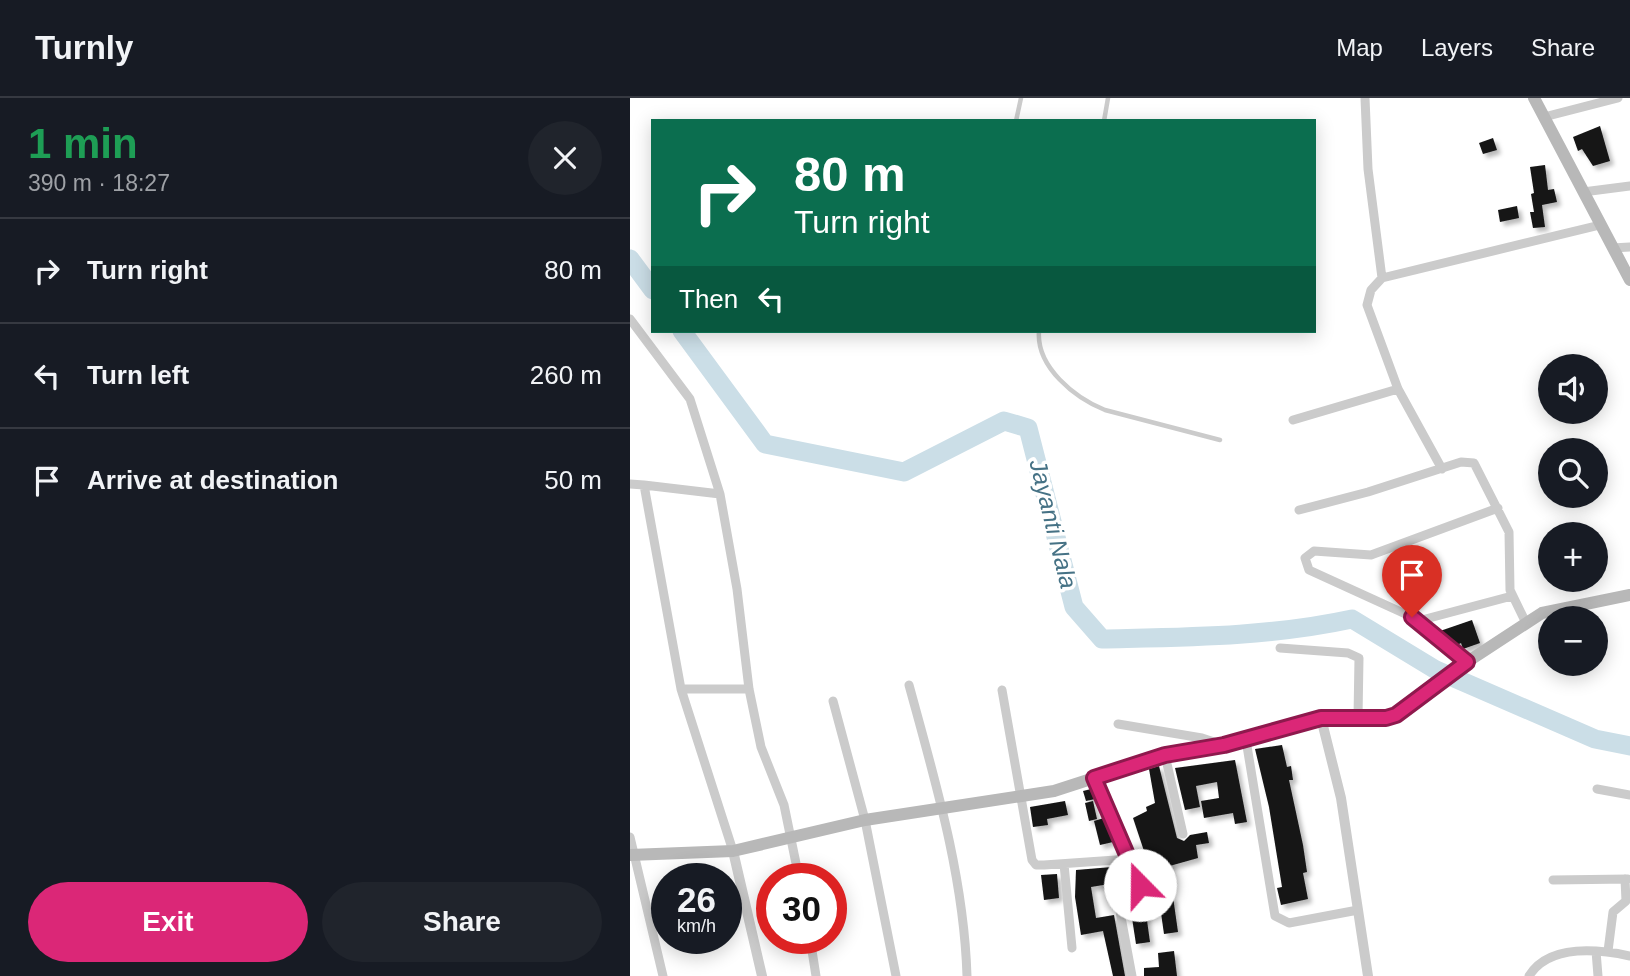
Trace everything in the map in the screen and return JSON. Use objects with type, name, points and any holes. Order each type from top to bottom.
[{"type":"main road","points":[[1534,98],[1630,280]]},
{"type":"main road","points":[[632,855],[733,851],[791,835],[941,806],[1023,798],[1165,755],[1246,740],[1321,718],[1386,718],[1542,613],[1630,595]]},
{"type":"street","points":[[1365,98],[1368,169],[1381,278]]},
{"type":"street","points":[[1544,117],[1618,98]]},
{"type":"street","points":[[1583,192],[1630,186]]},
{"type":"street","points":[[1442,469],[1398,389],[1367,305],[1371,290],[1381,278],[1600,225]]},
{"type":"street","points":[[1612,248],[1630,247]]},
{"type":"street","points":[[630,319],[690,399],[720,494],[737,589],[748,689],[761,747],[784,806],[796,863]]},
{"type":"street","points":[[1293,419],[1398,389]]},
{"type":"street","points":[[1299,510],[1461,462],[1474,463],[1498,508],[1510,540],[1509,582],[1512,596],[1526,624]]},
{"type":"street","points":[[630,484],[720,494]]},
{"type":"street","points":[[644,485],[681,689],[733,851],[762,976]]},
{"type":"street","points":[[1467,663],[1418,621],[1309,570],[1305,558],[1314,551],[1371,555],[1498,508]]},
{"type":"street","points":[[1418,621],[1512,596]]},
{"type":"street","points":[[1280,648],[1348,653],[1359,658],[1358,717]]},
{"type":"street","points":[[909,685],[941,806],[961,903],[967,976]]},
{"type":"street","points":[[681,689],[748,689]]},
{"type":"street","points":[[1002,690],[1032,860],[1036,865],[1130,859]]},
{"type":"street","points":[[833,701],[865,820],[896,976]]},
{"type":"street","points":[[1321,718],[1341,798],[1368,976]]},
{"type":"street","points":[[1118,724],[1202,738],[1224,745]]},
{"type":"street","points":[[1246,740],[1275,916],[1289,923],[1358,910]]},
{"type":"street","points":[[1165,755],[1183,834]]},
{"type":"street","points":[[1094,778],[1140,885],[1119,906],[1132,976]]},
{"type":"street","points":[[1597,789],[1630,795]]},
{"type":"street","points":[[630,837],[632,855],[663,976]]},
{"type":"street","points":[[1064,864],[1072,948]]},
{"type":"street","points":[[1553,880],[1628,879],[1627,906],[1617,908],[1611,917],[1608,951]]},
{"type":"street","points":[[1529,976],[1542,961],[1576,951],[1608,951],[1630,956]]},
{"type":"street","points":[[1596,951],[1598,976]]},
{"type":"street","points":[[813,954],[816,976]]},
{"type":"lane","points":[[1016,119],[1020,98]]},
{"type":"lane","points":[[1104,119],[1108,98]]},
{"type":"lane","points":[[1039,333],[1044,360],[1088,402],[1105,410],[1220,440]]},
{"type":"building","points":[[1600,126],[1610,161],[1593,166],[1582,149],[1578,151],[1573,137]]},
{"type":"building","points":[[1493,138],[1497,150],[1483,154],[1479,143]]},
{"type":"building","points":[[1545,165],[1548,190],[1554,189],[1557,202],[1542,205],[1545,227],[1533,228],[1530,212],[1534,212],[1531,194],[1534,193],[1530,167]]},
{"type":"building","points":[[1517,206],[1519,218],[1500,222],[1498,210]]},
{"type":"building","points":[[1472,620],[1480,643],[1463,649],[1461,643],[1457,645],[1440,631]]},
{"type":"building","points":[[1282,745],[1287,767],[1291,766],[1293,780],[1289,780],[1303,845],[1307,872],[1303,873],[1308,899],[1281,905],[1277,888],[1282,887],[1269,807],[1255,749]]},
{"type":"building","points":[[1235,760],[1247,822],[1235,824],[1233,813],[1204,818],[1201,801],[1219,798],[1217,782],[1196,786],[1200,807],[1185,810],[1175,768]]},
{"type":"building","points":[[1159,766],[1177,838],[1184,841],[1190,835],[1207,832],[1209,843],[1196,845],[1198,858],[1166,867],[1169,877],[1157,882],[1154,865],[1149,866],[1133,818],[1147,811],[1146,807],[1155,803],[1149,769]]},
{"type":"building","points":[[1091,789],[1095,799],[1086,801],[1083,791]]},
{"type":"building","points":[[1065,801],[1068,815],[1047,819],[1048,825],[1033,827],[1030,807]]},
{"type":"building","points":[[1093,801],[1097,819],[1089,821],[1085,803]]},
{"type":"building","points":[[1104,818],[1113,842],[1100,845],[1094,821]]},
{"type":"building","points":[[1124,866],[1127,881],[1091,887],[1096,918],[1114,915],[1125,976],[1113,976],[1103,931],[1081,935],[1075,897],[1076,870]]},
{"type":"building","points":[[1057,874],[1059,898],[1044,900],[1041,875]]},
{"type":"building","points":[[1173,897],[1178,932],[1164,934],[1159,899]]},
{"type":"building","points":[[1144,899],[1150,942],[1136,944],[1130,905]]},
{"type":"building","points":[[1174,951],[1177,976],[1144,976],[1144,968],[1159,967],[1158,953]]},
{"type":"waterway","name":"Jayanti Nala","points":[[630,259],[651,287]]},
{"type":"waterway","name":"Jayanti Nala","points":[[683,333],[765,444],[904,472],[1004,421],[1028,428],[1074,607],[1102,639],[1259,633],[1352,619],[1436,670],[1595,739],[1630,746]]},
{"type":"route","points":[[1140,885],[1094,778],[1165,755],[1246,740],[1321,718],[1386,718],[1396,715],[1467,662],[1412,617]]}]
